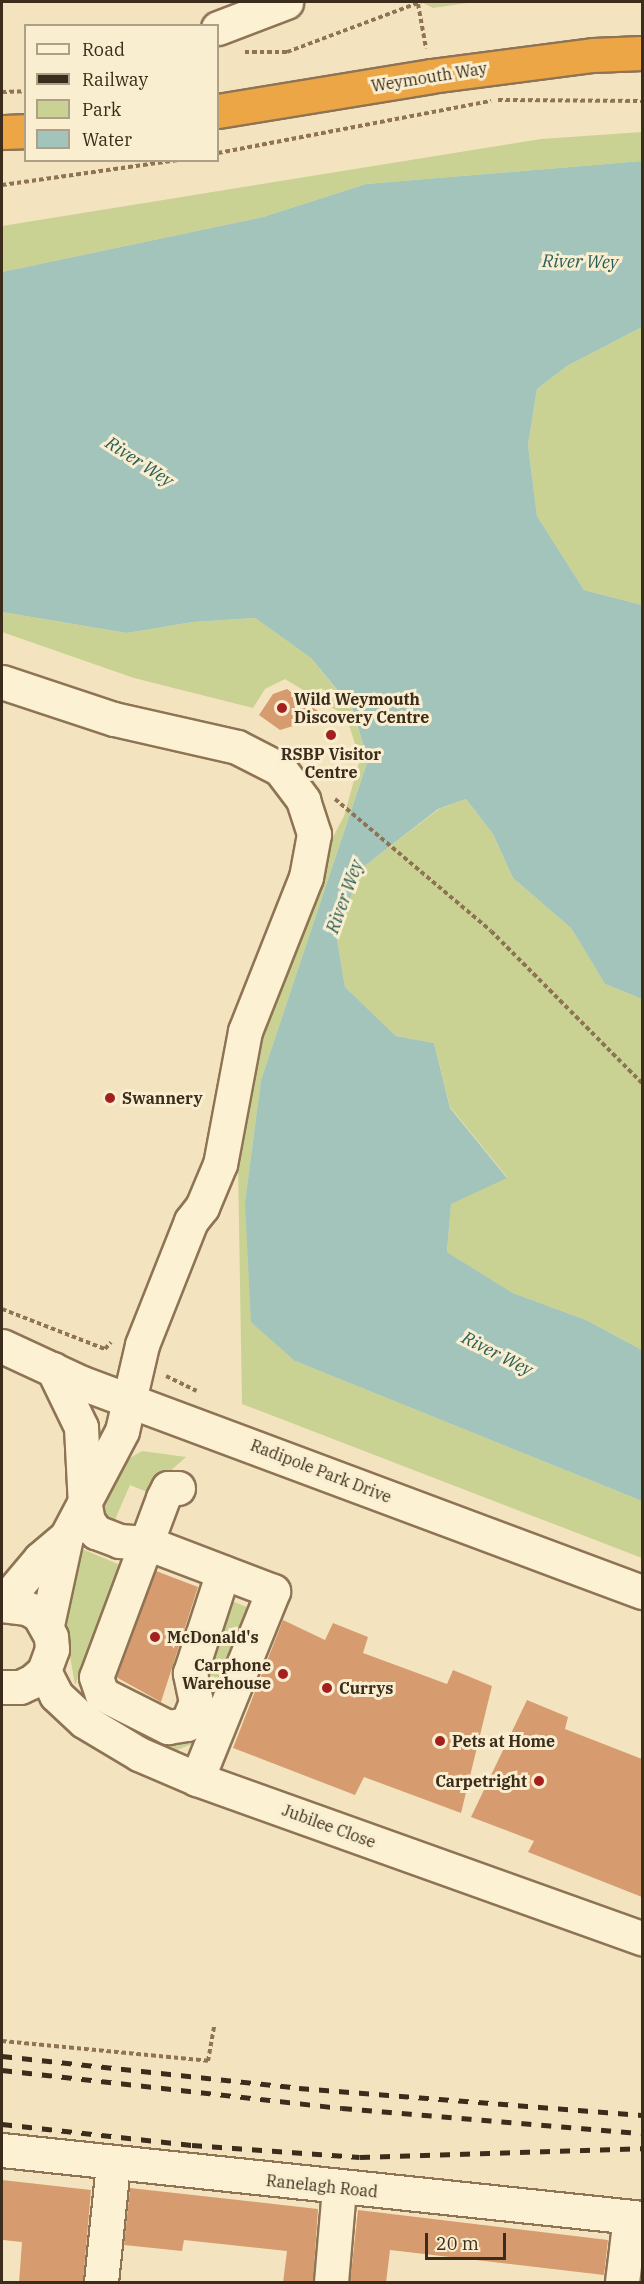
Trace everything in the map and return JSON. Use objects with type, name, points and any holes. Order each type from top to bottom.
[{"type":"highway","name":"Weymouth Way","points":[[219,111],[513,64],[642,53]]},
{"type":"highway","points":[[2,132],[24,131]]},
{"type":"street","points":[[219,28],[286,2]]},
{"type":"street","points":[[2,682],[114,718],[237,747],[280,769],[303,800],[314,834],[306,877],[245,1031],[220,1164],[202,1207],[191,1221],[142,1345],[122,1431],[86,1506],[66,1537],[40,1559],[2,1605]]},
{"type":"street","name":"Radipole Park Drive","points":[[2,1346],[129,1400],[642,1592]]},
{"type":"street","points":[[52,1369],[81,1427],[88,1521],[96,1532],[119,1541],[147,1543],[273,1591],[197,1779]]},
{"type":"street","points":[[178,1488],[168,1488],[96,1677],[96,1685],[102,1694],[141,1716],[168,1727],[187,1724],[196,1701],[190,1673],[223,1572]]},
{"type":"street","points":[[2,1687],[20,1687],[44,1671],[52,1649],[47,1625],[66,1537]]},
{"type":"street","points":[[2,1605],[27,1608],[47,1625]]},
{"type":"street","name":"Jubilee Close","points":[[44,1671],[56,1695],[107,1738],[197,1779],[642,1938]]},
{"type":"street","name":"Ranelagh Road","points":[[2,2150],[339,2189],[636,2218]]},
{"type":"street","points":[[101,2283],[113,2163]]},
{"type":"street","points":[[331,2283],[339,2189]]},
{"type":"street","points":[[622,2283],[636,2218]]},
{"type":"path","points":[[241,52],[287,52],[421,2]]},
{"type":"path","points":[[2,92],[24,91]]},
{"type":"path","points":[[219,153],[497,100],[642,101]]},
{"type":"path","points":[[2,185],[164,162]]},
{"type":"path","points":[[333,798],[491,932],[642,1083]]},
{"type":"path","points":[[2,2042],[208,2061],[214,2026]]},
{"type":"green space","points":[[421,2],[474,2],[433,8]]},
{"type":"green space","points":[[642,132],[642,161],[366,184],[263,217],[2,272],[2,226],[541,139]]},
{"type":"green space","points":[[642,327],[642,605],[584,590],[537,516],[528,445],[537,389],[567,366]]},
{"type":"green space","points":[[2,612],[127,633],[193,622],[255,618],[311,658],[352,709],[368,760],[261,1080],[245,1202],[295,1361],[642,1501],[642,1558],[242,1404],[238,1164],[248,1082],[268,1010],[320,862],[344,816],[360,759],[346,716],[285,679],[265,689],[253,708],[134,678],[2,632]]},
{"type":"green space","points":[[466,799],[493,834],[513,878],[571,928],[605,984],[642,999],[642,1350],[586,1320],[513,1293],[447,1252],[451,1203],[507,1177],[450,1107],[434,1043],[396,1036],[345,987],[336,934],[362,868],[439,809]]},
{"type":"green space","points":[[142,1451],[186,1457],[147,1492],[130,1485],[114,1522],[99,1516],[119,1472],[130,1458]]},
{"type":"green space","points":[[75,1546],[125,1567],[75,1685],[64,1622]]},
{"type":"green space","points":[[227,1599],[252,1609],[200,1735],[192,1744],[177,1750],[158,1747],[87,1703],[83,1692],[175,1718]]},
{"type":"water","name":"River Wey","points":[[642,161],[642,327],[567,366],[537,389],[528,445],[537,516],[584,590],[642,605],[642,999],[605,984],[571,928],[513,878],[493,834],[466,799],[438,809],[362,868],[336,934],[345,987],[396,1036],[434,1043],[450,1108],[507,1178],[451,1204],[447,1252],[513,1293],[586,1320],[642,1350],[642,1501],[295,1361],[251,1322],[245,1202],[261,1080],[368,760],[352,708],[311,658],[255,618],[193,622],[127,633],[2,612],[2,272],[263,217],[366,184]]},
{"type":"building","name":"Wild Weymouth Discovery Centre","points":[[287,689],[326,716],[280,730],[259,715],[273,694]]},
{"type":"building","name":"McDonald's","points":[[156,1571],[198,1587],[161,1702],[116,1677]]},
{"type":"building","points":[[283,1620],[325,1640],[333,1623],[368,1637],[363,1653],[447,1684],[453,1670],[492,1686],[461,1813],[364,1777],[355,1795],[233,1748]]},
{"type":"building","points":[[527,1700],[568,1717],[565,1729],[642,1759],[642,1897],[528,1852],[534,1841],[471,1817]]},
{"type":"building","points":[[2,2180],[91,2190],[83,2283],[19,2283],[22,2242],[3,2240]]},
{"type":"building","points":[[130,2188],[318,2209],[313,2283],[283,2283],[287,2251],[184,2240],[182,2251],[124,2245]]},
{"type":"building","points":[[358,2210],[608,2240],[604,2275],[390,2250],[386,2283],[350,2283]]},
{"type":"railway","points":[[2,2056],[299,2088],[642,2115]]},
{"type":"railway","points":[[2,2070],[342,2108],[642,2133]]},
{"type":"railway","points":[[2,2124],[192,2145],[360,2157],[642,2148]]},
{"type":"place","name":"Wild Weymouth Discovery Centre","points":[[282,708]]},
{"type":"place","name":"RSBP Visitor Centre","points":[[331,735]]},
{"type":"place","name":"Swannery","points":[[110,1098]]},
{"type":"place","name":"McDonald's","points":[[155,1637]]},
{"type":"place","name":"Carphone Warehouse","points":[[283,1674]]},
{"type":"place","name":"Currys","points":[[327,1688]]},
{"type":"place","name":"Pets at Home","points":[[440,1741]]},
{"type":"place","name":"Carpetright","points":[[539,1781]]}]
